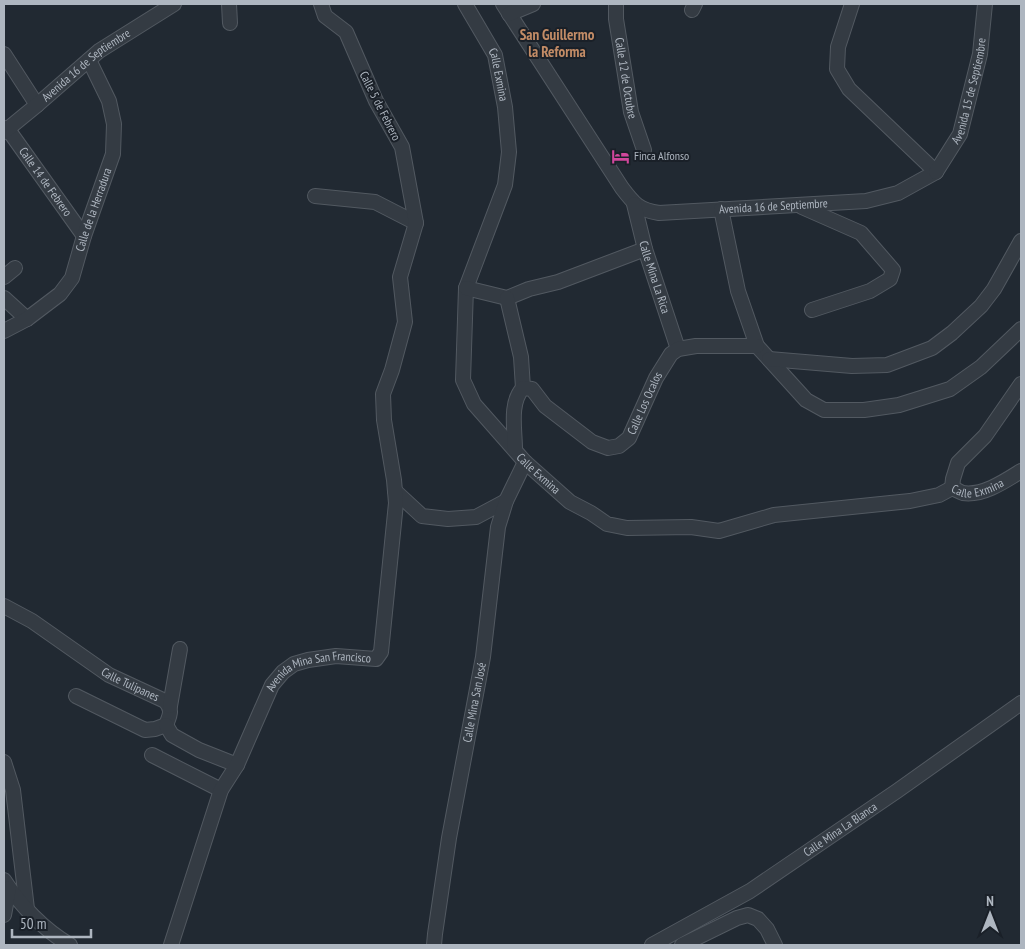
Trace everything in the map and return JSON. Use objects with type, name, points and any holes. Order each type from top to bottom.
[{"type":"street","points":[[229,4],[230,23]]},
{"type":"street","name":"Calle 5 de Febrero","points":[[321,4],[325,16],[346,32],[376,101],[402,147],[416,223],[400,277],[405,322],[392,370],[383,394]]},
{"type":"street","name":"Calle Exmina","points":[[466,4],[494,55],[505,107],[509,152],[505,185],[466,288],[463,380],[474,404],[525,462],[570,502],[607,524],[627,528],[691,527],[719,531],[774,514],[910,501],[939,495],[952,488],[962,493],[979,492],[1002,483],[1021,471]]},
{"type":"street","points":[[533,4],[506,9],[634,204]]},
{"type":"street","name":"Calle 12 de Octubre","points":[[616,4],[616,19],[631,112],[644,150]]},
{"type":"street","points":[[852,4],[838,47],[838,69],[849,89],[936,172]]},
{"type":"street","name":"Avenida 15 de Septiembre","points":[[936,172],[960,134],[980,54],[986,4]]},
{"type":"street","name":"Avenida 16 de Septiembre","points":[[6,130],[99,51],[168,5]]},
{"type":"street","points":[[4,54],[37,105]]},
{"type":"street","name":"Calle de la Herradura","points":[[4,331],[27,319],[60,294],[72,278],[112,154],[114,124],[109,101],[89,60]]},
{"type":"street","name":"Calle 14 de Febrero","points":[[6,130],[84,236]]},
{"type":"street","name":"Avenida 16 de Septiembre","points":[[634,204],[646,211],[659,213],[866,201],[898,193],[936,172]]},
{"type":"street","points":[[315,196],[375,202],[416,223]]},
{"type":"street","name":"Calle Mina La Rica","points":[[634,204],[645,249],[678,349]]},
{"type":"street","points":[[799,205],[861,233],[893,270],[890,279],[870,291],[812,310]]},
{"type":"street","points":[[721,209],[738,291],[757,346],[806,400],[824,410],[864,410],[899,405],[950,389],[981,367],[1021,329]]},
{"type":"street","points":[[769,359],[852,366],[886,364],[932,348],[952,333],[981,306],[994,289],[1021,241]]},
{"type":"street","points":[[466,288],[507,298],[529,289],[558,282],[645,249]]},
{"type":"street","points":[[4,298],[27,319]]},
{"type":"street","points":[[507,298],[521,357],[523,388],[518,394],[514,406],[515,449]]},
{"type":"street","points":[[678,349],[696,346],[757,346]]},
{"type":"street","name":"Calle Los Ocalos","points":[[523,388],[532,389],[545,406],[592,442],[608,448],[619,446],[628,438],[656,378],[671,354],[678,349]]},
{"type":"street","points":[[952,488],[958,462],[984,436],[1021,384]]},
{"type":"street","name":"Avenida Mina San Francisco","points":[[171,945],[221,790],[238,765],[272,686],[294,664],[336,656],[376,659],[381,652],[396,504],[384,420],[383,394]]},
{"type":"street","name":"Calle Mina San José","points":[[434,945],[434,934],[449,838],[483,657],[498,527],[506,500],[525,462]]},
{"type":"street","points":[[395,491],[422,516],[448,519],[476,517],[506,500]]},
{"type":"street","name":"Calle Tulipanes","points":[[4,606],[32,620],[109,675],[158,698],[170,706],[171,714],[166,725]]},
{"type":"street","points":[[170,706],[180,649]]},
{"type":"street","points":[[76,696],[145,730],[166,725],[172,735],[199,750],[238,765]]},
{"type":"street","name":"Calle Mina La Blanca","points":[[652,945],[750,891],[897,791],[1021,703]]},
{"type":"street","points":[[152,755],[221,790]]},
{"type":"street","points":[[4,762],[13,790],[27,909]]},
{"type":"street","points":[[6,884],[27,909],[58,938],[70,945]]},
{"type":"street","points":[[4,915],[6,884]]},
{"type":"street","points":[[682,945],[737,918],[748,915],[758,919],[767,929],[775,945]]},
{"type":"place","name":"Finca Alfonso","points":[[620,156]]},
{"type":"district","name":"San Guillermo la Reforma","points":[[557,44]]}]
